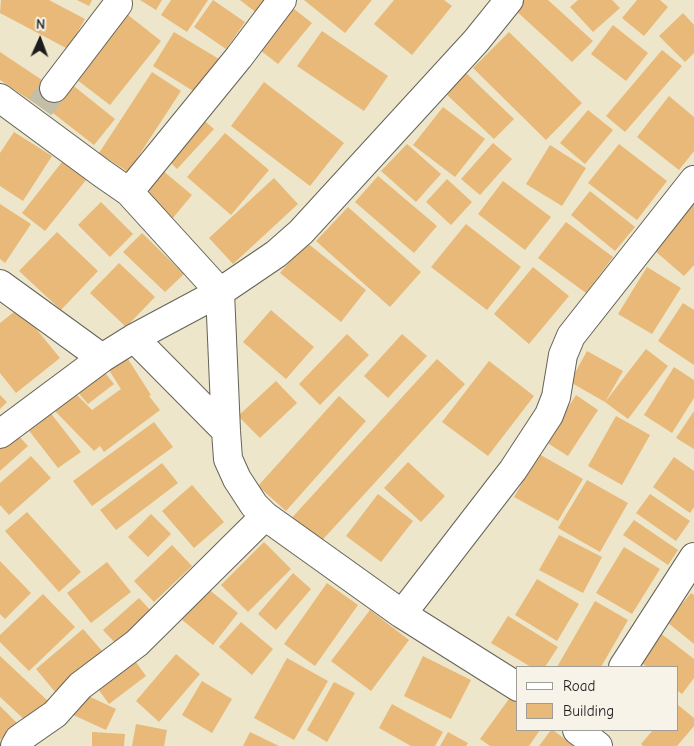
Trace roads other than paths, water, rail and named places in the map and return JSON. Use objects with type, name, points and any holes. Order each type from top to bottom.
[{"type":"street","points":[[129,192],[239,57],[282,0]]},
{"type":"street","points":[[0,434],[102,358],[134,338],[220,292],[276,254],[301,232],[476,41],[509,0]]},
{"type":"street","points":[[41,105],[118,4]]},
{"type":"street","points":[[0,98],[41,105],[103,174],[129,192],[220,292],[228,458],[237,479],[254,505],[265,516],[402,614],[516,686]]},
{"type":"street","points":[[402,614],[514,470],[549,415],[556,397],[563,355],[571,336],[694,180]]},
{"type":"street","points":[[0,284],[102,358]]},
{"type":"street","points":[[134,338],[226,431]]},
{"type":"street","points":[[15,746],[19,739],[55,714],[80,686],[137,642],[265,516]]},
{"type":"street","points":[[624,666],[694,557]]},
{"type":"tunnel","points":[[40,107],[54,88]]}]
